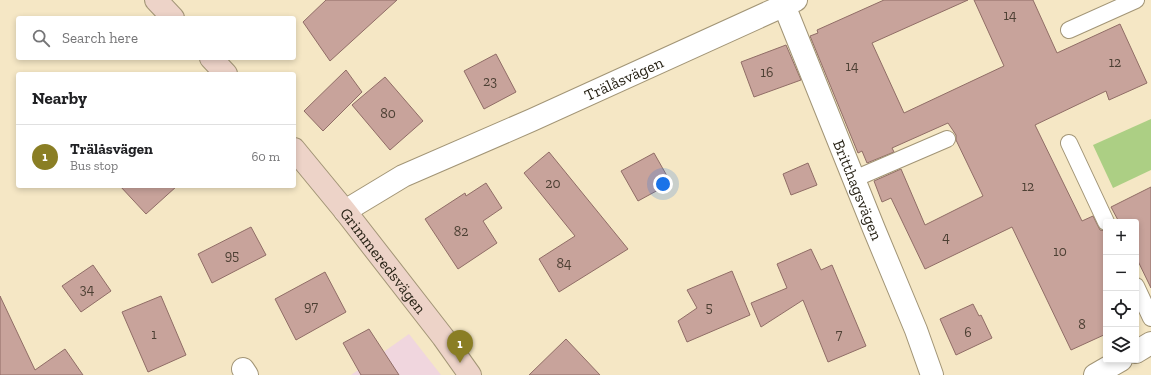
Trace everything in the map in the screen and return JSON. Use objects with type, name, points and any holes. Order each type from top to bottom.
[{"type":"street","points":[[156,0],[171,16]]},
{"type":"street","name":"Britthagsvägen","points":[[790,3],[854,179],[916,330],[932,375]]},
{"type":"street","name":"Trälåsvägen","points":[[345,211],[403,176],[545,114],[790,3]]},
{"type":"street","points":[[213,60],[224,72]]},
{"type":"street","name":"Grimmeredsvägen","points":[[296,151],[345,211],[443,337],[470,375]]},
{"type":"street","points":[[1139,350],[1151,343]]},
{"type":"street","points":[[1095,375],[1116,363]]},
{"type":"lane","points":[[1069,30],[1136,0]]},
{"type":"lane","points":[[854,179],[947,139]]},
{"type":"lane","points":[[1069,143],[1105,219]]},
{"type":"lane","points":[[1138,291],[1151,318]]},
{"type":"shaded area","points":[[409,334],[441,375],[351,375]]},
{"type":"green space","points":[[1151,119],[1151,170],[1113,188],[1093,145]]},
{"type":"building","points":[[326,0],[397,0],[330,61],[303,22]]},
{"type":"building","points":[[884,0],[968,0],[872,43],[904,113],[1004,66],[974,0],[1033,0],[1057,53],[1120,24],[1147,83],[1109,100],[1106,91],[1035,125],[1082,221],[1093,216],[1100,230],[1103,230],[1103,335],[1071,350],[1012,227],[925,269],[891,198],[882,202],[874,181],[901,169],[925,225],[983,196],[956,140],[956,135],[948,123],[892,148],[894,152],[867,163],[862,151],[858,153],[810,36],[818,33],[817,30]]},
{"type":"building","points":[[786,45],[801,80],[754,97],[741,62]]},
{"type":"building","points":[[496,54],[516,92],[484,109],[464,71]]},
{"type":"building","points":[[346,70],[362,92],[323,131],[304,111]]},
{"type":"building","points":[[385,77],[423,121],[390,150],[352,105]]},
{"type":"building","points":[[549,152],[628,249],[559,292],[539,259],[575,236],[524,173]]},
{"type":"building","points":[[654,153],[671,183],[638,201],[621,171]]},
{"type":"building","points":[[808,163],[817,185],[791,195],[783,174]]},
{"type":"building","points":[[486,183],[502,208],[483,221],[497,243],[458,269],[425,219],[465,193],[466,196]]},
{"type":"building","points":[[1151,187],[1151,288],[1139,263],[1139,219],[1117,219],[1111,207]]},
{"type":"building","points":[[122,188],[175,188],[146,214]]},
{"type":"building","points":[[251,227],[266,255],[212,283],[198,254]]},
{"type":"building","points":[[811,249],[821,270],[832,265],[866,346],[828,362],[803,300],[761,327],[751,303],[787,288],[777,264]]},
{"type":"building","points":[[93,265],[111,291],[81,312],[62,286]]},
{"type":"building","points":[[732,271],[750,315],[687,342],[678,321],[697,308],[687,290]]},
{"type":"building","points":[[325,272],[346,312],[296,340],[275,299]]},
{"type":"building","points":[[0,296],[35,370],[65,349],[83,375],[0,375]]},
{"type":"building","points":[[161,296],[186,355],[148,372],[122,312]]},
{"type":"building","points":[[973,304],[979,316],[981,315],[992,338],[956,355],[940,319]]},
{"type":"building","points":[[369,329],[399,375],[361,375],[343,343]]},
{"type":"building","points":[[566,339],[600,375],[529,375]]},
{"type":"place","name":"Trälåsvägen","points":[[460,363]]}]
